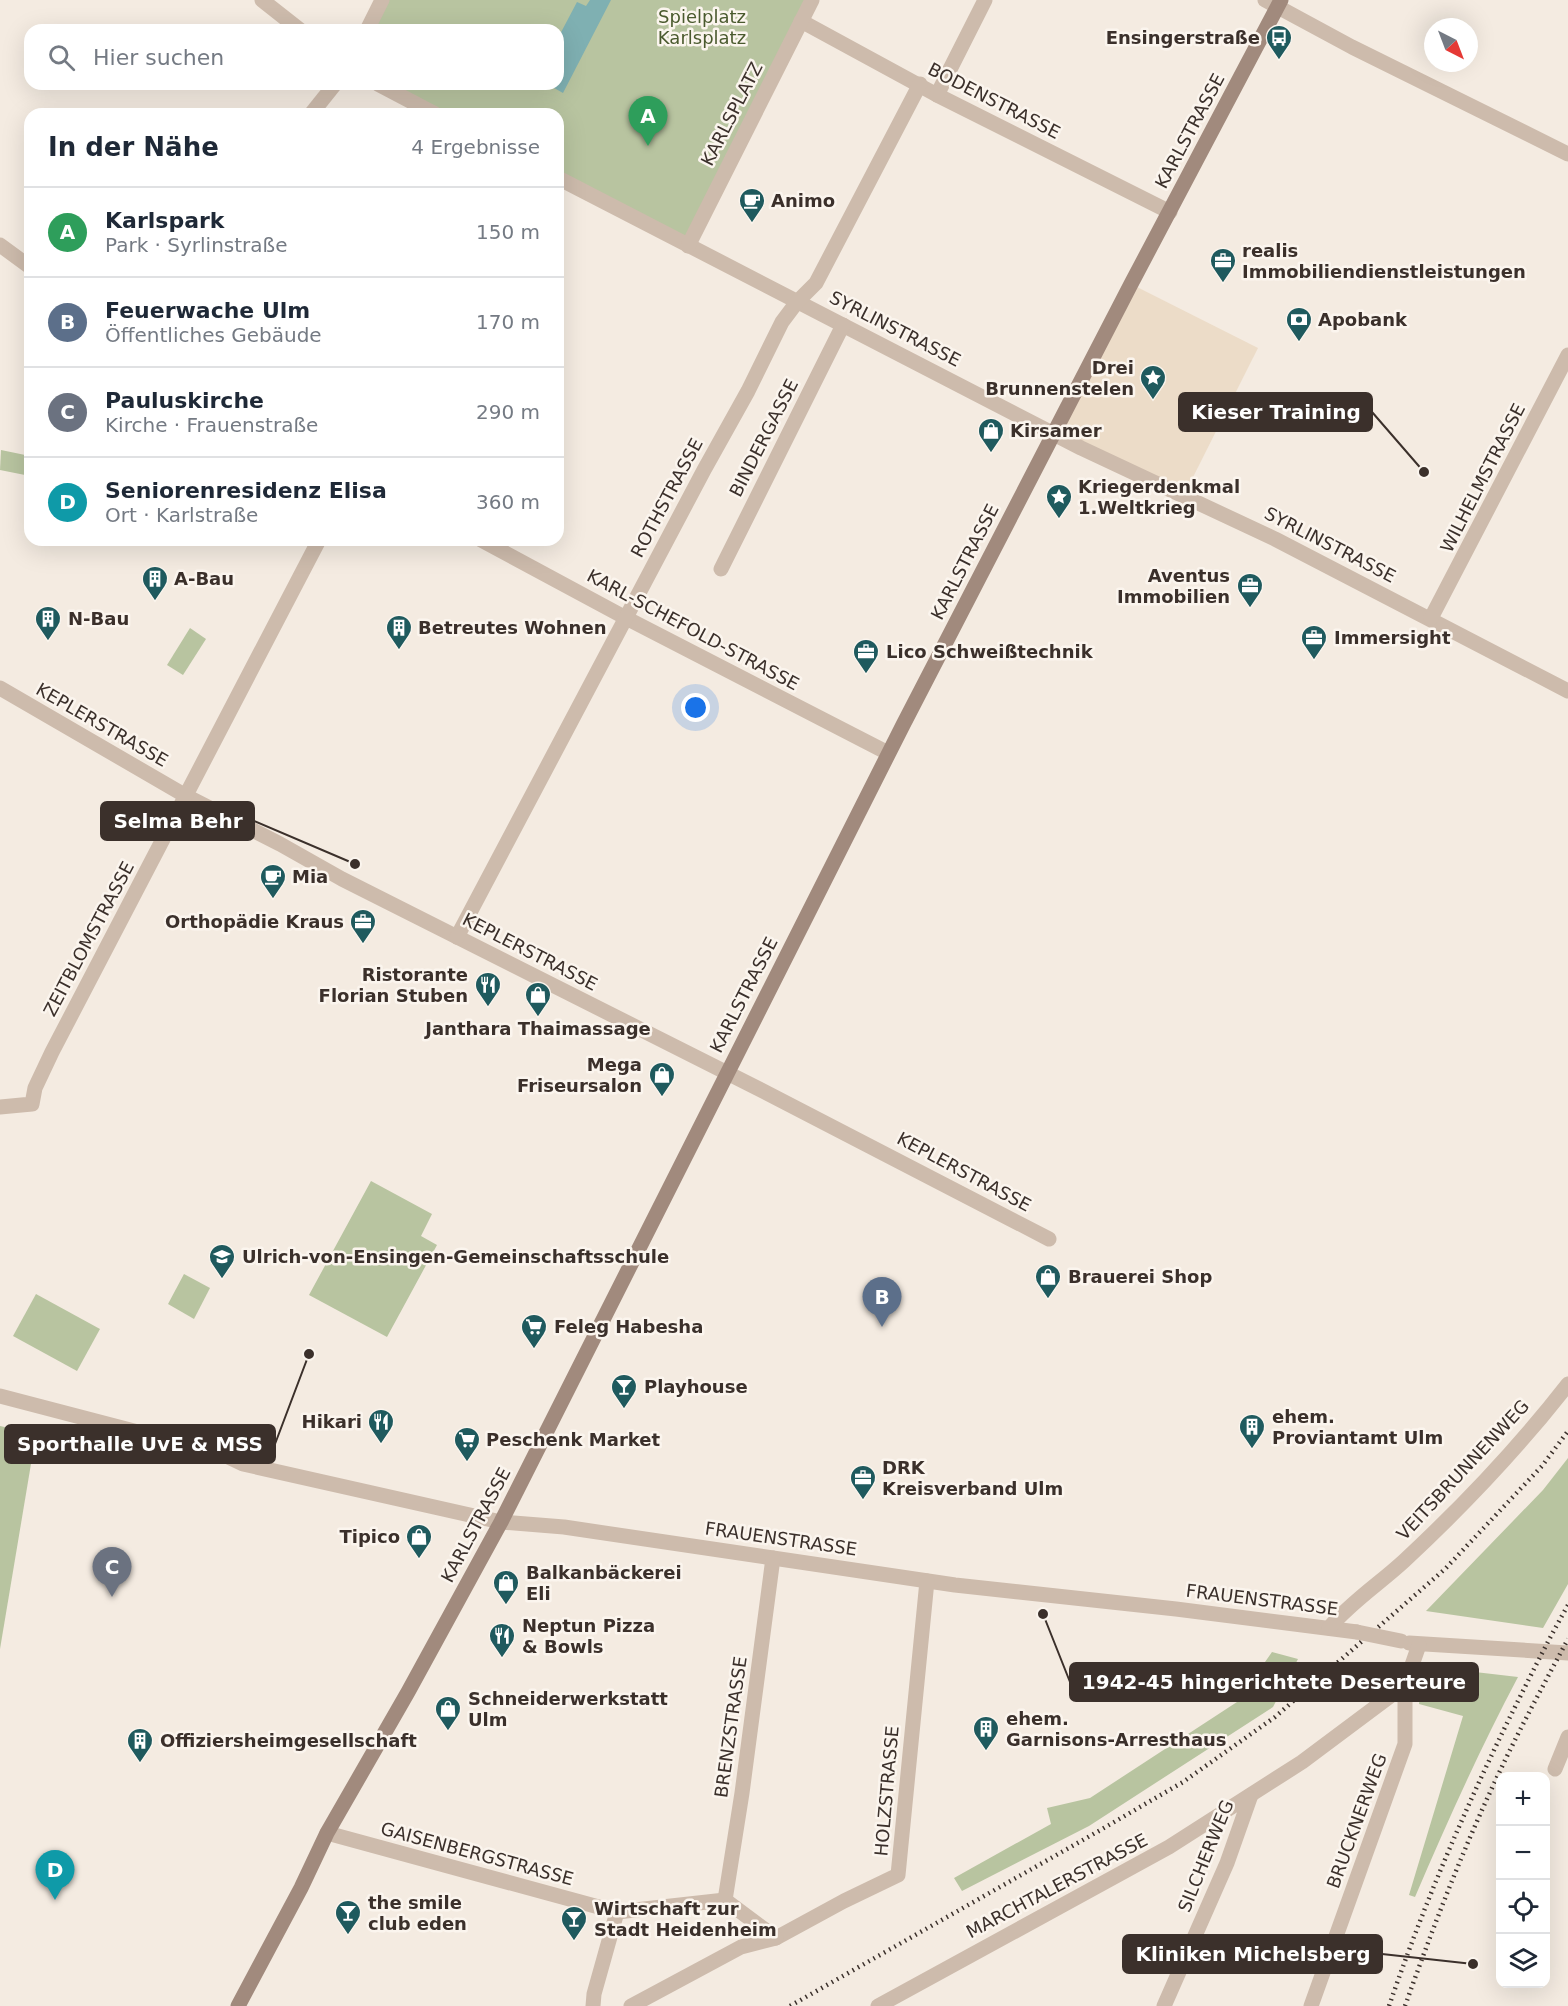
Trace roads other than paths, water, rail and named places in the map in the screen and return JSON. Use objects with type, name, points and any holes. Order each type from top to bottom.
[{"type":"main road","name":"KARLSTRASSE","points":[[238,2006],[302,1888],[327,1833],[408,1692],[501,1522],[888,753],[1170,212],[1275,2]]},
{"type":"street","points":[[262,0],[292,24]]},
{"type":"street","points":[[370,24],[382,0]]},
{"type":"street","name":"KARLSPLATZ","points":[[688,246],[812,0]]},
{"type":"street","points":[[937,95],[985,0]]},
{"type":"street","points":[[1275,2],[1352,47],[1568,154]]},
{"type":"street","name":"BODENSTRASSE","points":[[801,21],[937,95],[1170,212]]},
{"type":"street","name":"ROTHSTRASSE","points":[[458,937],[748,391],[782,322],[816,283],[920,84]]},
{"type":"street","points":[[316,108],[330,90]]},
{"type":"street","points":[[389,90],[424,108]]},
{"type":"street","name":"SYRLINSTRASSE","points":[[564,181],[1081,448],[1275,539],[1568,691]]},
{"type":"street","points":[[0,244],[24,262]]},
{"type":"street","name":"BINDERGASSE","points":[[721,569],[843,324]]},
{"type":"street","name":"WILHELMSTRASSE","points":[[1431,618],[1568,355]]},
{"type":"street","name":"ZEITBLOMSTRASSE","points":[[0,1107],[32,1104],[35,1089],[52,1052],[316,546]]},
{"type":"street","name":"KARL-SCHEFOLD-STRASSE","points":[[492,546],[888,753]]},
{"type":"street","name":"KEPLERSTRASSE","points":[[0,688],[186,796],[342,879],[726,1072],[1049,1239]]},
{"type":"street","name":"VEITSBRUNNENWEG","points":[[1329,1628],[1346,1609],[1402,1563],[1468,1499],[1553,1404],[1568,1384]]},
{"type":"street","name":"FRAUENSTRASSE","points":[[0,1396],[222,1454],[243,1464],[501,1522],[564,1527],[927,1581],[1329,1628],[1419,1645],[1568,1653]]},
{"type":"street","name":"BRENZSTRASSE","points":[[725,1900],[742,1793],[773,1558]]},
{"type":"street","name":"HOLZSTRASSE","points":[[776,1938],[898,1875],[927,1581]]},
{"type":"street","name":"BRUCKNERWEG","points":[[1311,2006],[1405,1744],[1406,1685],[1419,1645]]},
{"type":"street","name":"SILCHERWEG","points":[[1164,2006],[1227,1863],[1251,1795],[1302,1762],[1406,1685]]},
{"type":"street","points":[[1556,1768],[1568,1737]]},
{"type":"street","name":"MARCHTALERSTRASSE","points":[[878,2006],[1169,1847],[1251,1795]]},
{"type":"street","name":"GAISENBERGSTRASSE","points":[[327,1833],[617,1912],[725,1900]]},
{"type":"street","points":[[725,1900],[776,1938]]},
{"type":"street","points":[[593,2006],[594,1994],[617,1912]]},
{"type":"street","points":[[631,2006],[741,1947],[776,1938]]},
{"type":"water","points":[[590,0],[611,0],[563,93],[558,90],[564,90],[564,27],[577,2],[586,6]]},
{"type":"railway","points":[[790,2006],[1183,1782],[1275,1717],[1445,1569],[1542,1466],[1568,1431]]},
{"type":"railway","points":[[1389,2006],[1430,1896],[1460,1825],[1509,1719],[1568,1605]]},
{"type":"railway","points":[[1405,2006],[1473,1830],[1515,1739],[1568,1639]]},
{"type":"place","name":"Ensingerstraße","points":[[1279,61]]},
{"type":"place","name":"Karlspark","points":[[648,146]]},
{"type":"place","name":"Animo","points":[[752,224]]},
{"type":"place","name":"realis Immobiliendienstleistungen","points":[[1223,284]]},
{"type":"place","name":"Apobank","points":[[1299,343]]},
{"type":"place","name":"Drei Brunnenstelen","points":[[1153,401]]},
{"type":"place","name":"Kirsamer","points":[[991,454]]},
{"type":"place","name":"Kieser Training","points":[[1424,472]]},
{"type":"place","name":"Kriegerdenkmal 1.Weltkrieg","points":[[1059,520]]},
{"type":"place","name":"A-Bau","points":[[155,602]]},
{"type":"place","name":"Aventus Immobilien","points":[[1250,609]]},
{"type":"place","name":"N-Bau","points":[[48,642]]},
{"type":"place","name":"Betreutes Wohnen","points":[[399,651]]},
{"type":"place","name":"Immersight","points":[[1314,661]]},
{"type":"place","name":"Lico Schweißtechnik","points":[[866,675]]},
{"type":"place","name":"Selma Behr","points":[[355,864]]},
{"type":"place","name":"Mia","points":[[273,900]]},
{"type":"place","name":"Orthopädie Kraus","points":[[363,945]]},
{"type":"place","name":"Ristorante Florian Stuben","points":[[488,1008]]},
{"type":"place","name":"Janthara Thaimassage","points":[[538,1018]]},
{"type":"place","name":"Mega Friseursalon","points":[[662,1098]]},
{"type":"place","name":"Ulrich-von-Ensingen-Gemeinschaftsschule","points":[[222,1280]]},
{"type":"place","name":"Brauerei Shop","points":[[1048,1300]]},
{"type":"place","name":"Feuerwache Ulm","points":[[882,1327]]},
{"type":"place","name":"Feleg Habesha","points":[[534,1350]]},
{"type":"place","name":"Sporthalle UvE & MSS","points":[[309,1354]]},
{"type":"place","name":"Playhouse","points":[[624,1410]]},
{"type":"place","name":"Hikari","points":[[381,1445]]},
{"type":"place","name":"ehem. Proviantamt Ulm","points":[[1252,1450]]},
{"type":"place","name":"Peschenk Market","points":[[467,1463]]},
{"type":"place","name":"DRK Kreisverband Ulm","points":[[863,1501]]},
{"type":"place","name":"Tipico","points":[[419,1560]]},
{"type":"place","name":"Pauluskirche","points":[[112,1597]]},
{"type":"place","name":"Balkanbäckerei Eli","points":[[506,1606]]},
{"type":"place","name":"1942-45 hingerichtete Deserteure","points":[[1043,1614]]},
{"type":"place","name":"Neptun Pizza & Bowls","points":[[502,1659]]},
{"type":"place","name":"Schneiderwerkstatt Ulm","points":[[448,1732]]},
{"type":"place","name":"ehem. Garnisons-Arresthaus","points":[[986,1752]]},
{"type":"place","name":"Offiziersheimgesellschaft","points":[[140,1764]]},
{"type":"place","name":"Seniorenresidenz Elisa","points":[[55,1900]]},
{"type":"place","name":"the smile club eden","points":[[348,1936]]},
{"type":"place","name":"Wirtschaft zur Stadt Heidenheim","points":[[574,1942]]},
{"type":"place","name":"Kliniken Michelsberg","points":[[1473,1964]]},
{"type":"park label","name":"Spielplatz Karlsplatz","points":[[702,27]]}]
